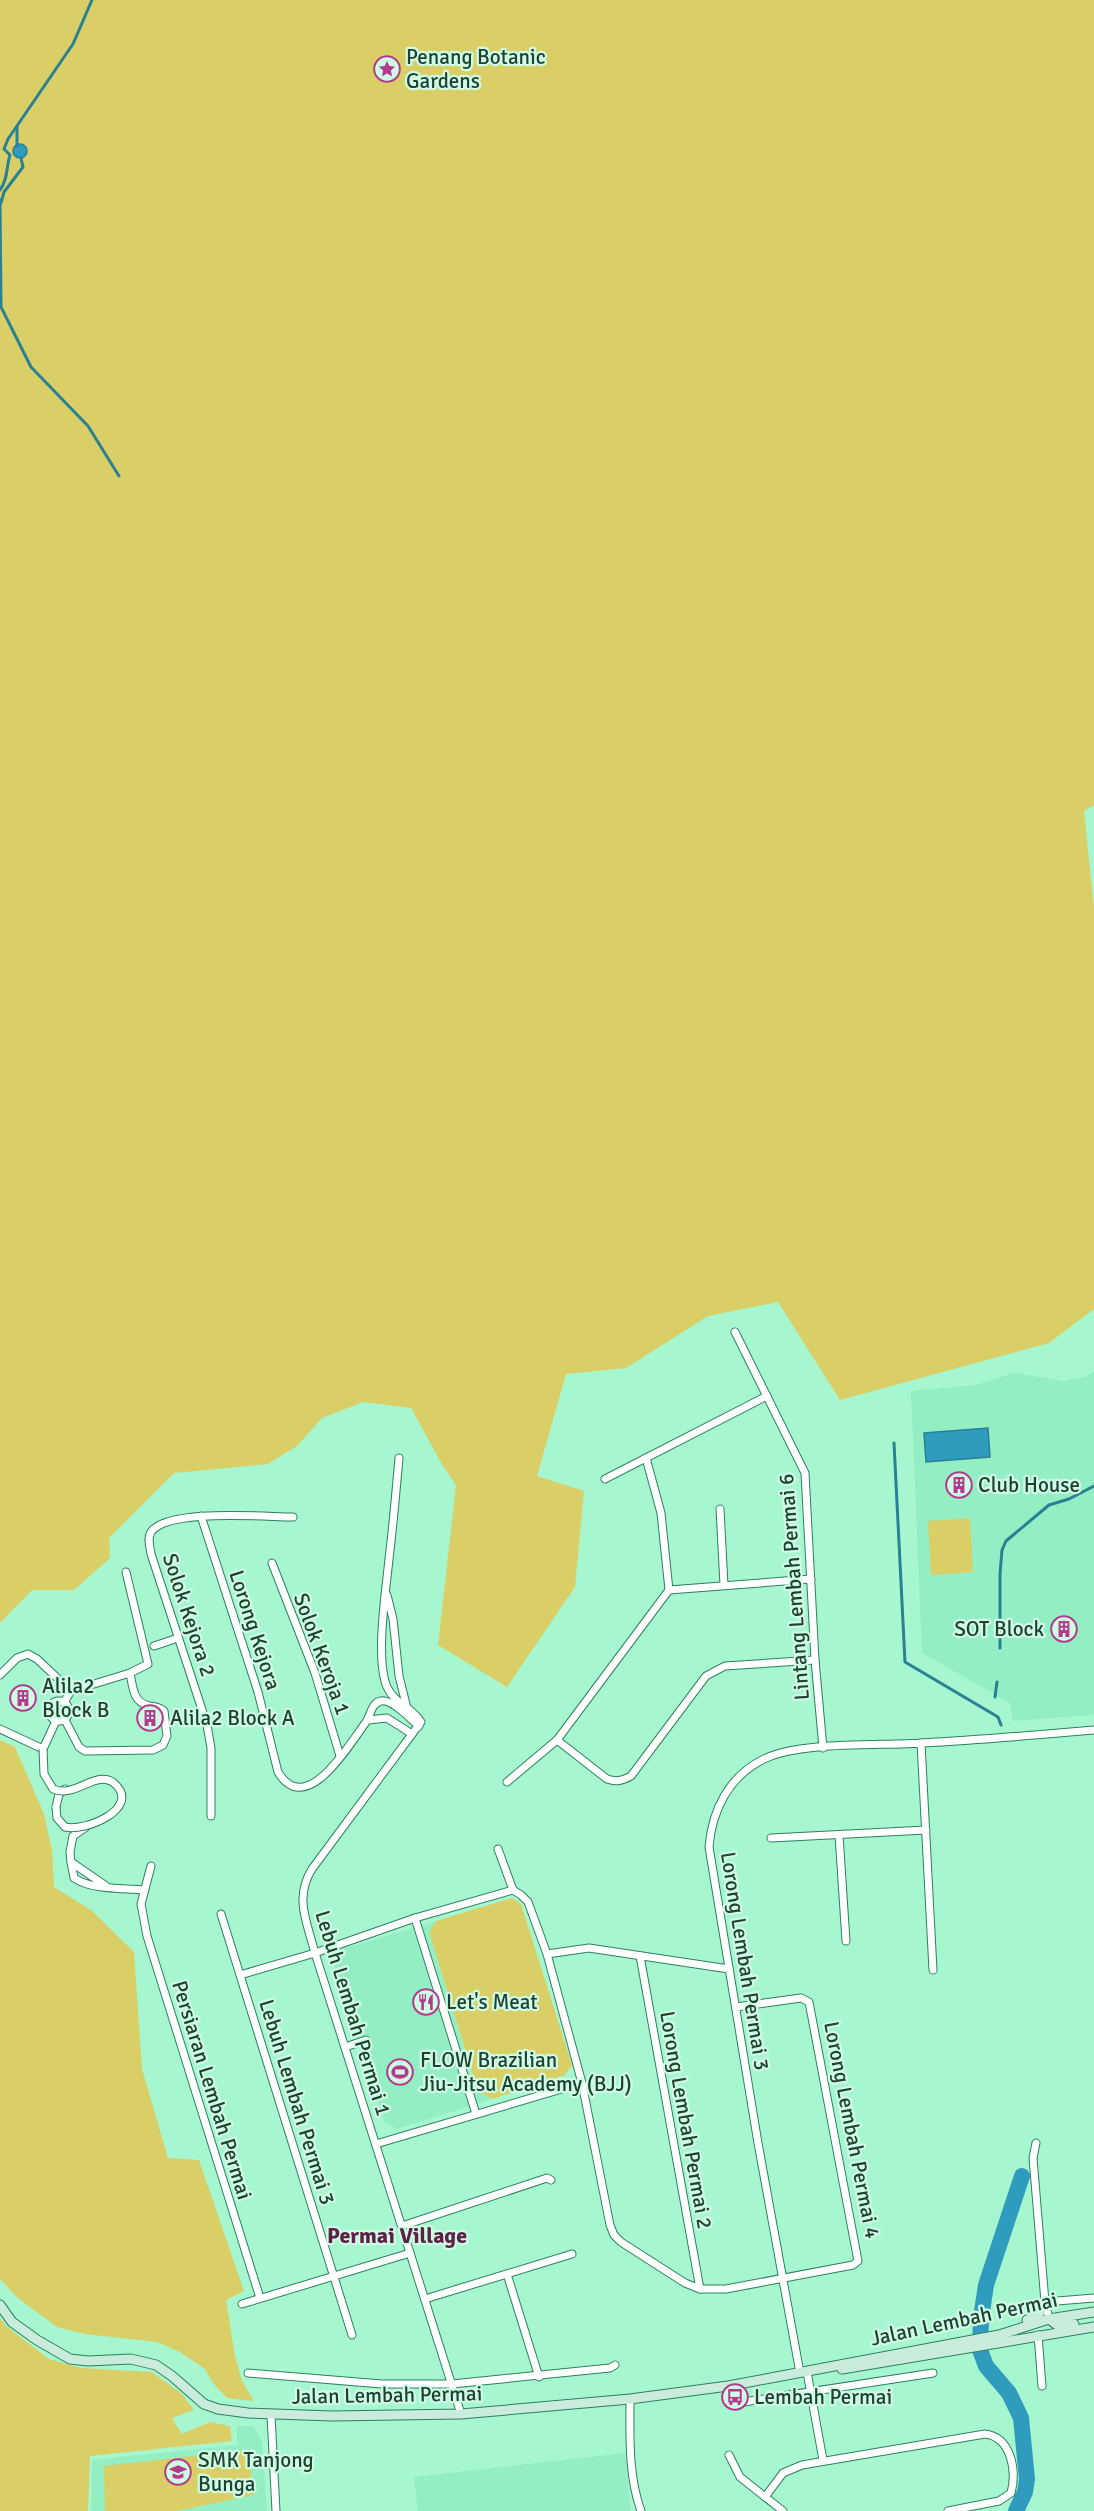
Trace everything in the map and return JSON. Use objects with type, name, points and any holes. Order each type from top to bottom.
[{"type":"main road","points":[[1013,2330],[1020,2323],[1038,2316],[1045,2302]]},
{"type":"main road","name":"Jalan Lembah Permai","points":[[0,2305],[12,2322],[70,2359],[144,2361],[156,2365],[172,2376],[204,2404],[218,2409],[271,2415],[461,2414],[630,2399],[728,2386],[803,2373],[817,2368],[1000,2338],[1094,2327]]},
{"type":"main road","name":"Jalan Lembah Permai","points":[[1000,2338],[1013,2330],[1049,2319],[1094,2312]]},
{"type":"main road","points":[[1049,2319],[1057,2325],[1094,2321]]},
{"type":"street","name":"Lintang Lembah Permai 6","points":[[735,1332],[805,1473],[815,1660],[823,1748]]},
{"type":"street","points":[[605,1479],[767,1396]]},
{"type":"street","points":[[399,1458],[382,1618],[386,1685],[393,1699],[420,1720],[419,1726]]},
{"type":"street","points":[[507,1782],[557,1740],[669,1590],[661,1513],[646,1458]]},
{"type":"street","points":[[720,1509],[724,1585]]},
{"type":"street","name":"Solok Kejora 2","points":[[211,1816],[211,1748],[207,1725],[148,1538],[152,1530],[161,1523],[201,1516],[293,1517]]},
{"type":"street","name":"Lorong Kejora","points":[[201,1516],[258,1692],[278,1772],[283,1780],[292,1787],[303,1788],[314,1785],[322,1779],[368,1720],[372,1707],[379,1702],[385,1701],[419,1726]]},
{"type":"street","name":"Solok Keroja 1","points":[[272,1563],[315,1673],[340,1756]]},
{"type":"street","points":[[64,1702],[71,1691],[146,1667],[149,1660],[126,1572]]},
{"type":"street","points":[[669,1590],[811,1579]]},
{"type":"street","points":[[386,1591],[393,1619],[399,1676],[407,1708]]},
{"type":"street","points":[[154,1646],[178,1638]]},
{"type":"street","points":[[0,1675],[17,1658],[27,1654],[37,1659],[71,1691]]},
{"type":"street","points":[[557,1740],[607,1779],[615,1782],[631,1776],[706,1676],[714,1670],[725,1666],[815,1660]]},
{"type":"street","points":[[65,1720],[79,1747],[84,1751],[153,1750],[163,1745],[167,1736],[164,1711],[159,1707],[140,1703],[136,1699],[130,1673]]},
{"type":"street","points":[[64,1702],[54,1702],[49,1713],[56,1720],[65,1720]]},
{"type":"street","points":[[64,1702],[70,1710],[65,1720]]},
{"type":"street","points":[[368,1720],[387,1718],[412,1734]]},
{"type":"street","points":[[56,1720],[43,1749],[42,1763],[44,1774],[53,1789],[66,1793],[98,1779],[106,1780],[116,1785],[120,1792],[121,1802],[117,1811],[81,1828],[65,1827],[57,1818],[56,1807],[59,1794],[65,1789],[105,1778],[117,1785],[121,1795],[122,1800],[118,1810],[77,1831],[73,1836],[70,1852],[74,1878],[82,1883],[143,1890]]},
{"type":"street","name":"Lebuh Lembah Permai 1","points":[[419,1726],[304,1882],[301,1896],[315,1953],[461,2414]]},
{"type":"street","points":[[0,1729],[43,1749]]},
{"type":"street","name":"Lorong Lembah Permai 3","points":[[823,2460],[810,2392],[803,2373],[782,2277],[729,1969],[709,1847],[710,1828],[715,1812],[723,1797],[749,1768],[765,1758],[781,1753],[823,1748],[1094,1730]]},
{"type":"street","points":[[921,1743],[933,1970]]},
{"type":"street","points":[[771,1838],[926,1830]]},
{"type":"street","points":[[839,1835],[846,1941]]},
{"type":"street","points":[[498,1849],[513,1890],[528,1902],[547,1954],[582,2083],[610,2225],[614,2235],[621,2242],[685,2283],[700,2289],[726,2289],[782,2277]]},
{"type":"street","points":[[71,1862],[106,1886]]},
{"type":"street","name":"Persiaran Lembah Permai","points":[[151,1866],[141,1904],[147,1936],[260,2298]]},
{"type":"street","points":[[240,1975],[315,1953],[415,1918],[513,1890]]},
{"type":"street","name":"Lebuh Lembah Permai 3","points":[[221,1914],[352,2335]]},
{"type":"street","points":[[415,1918],[476,2114]]},
{"type":"street","points":[[547,1954],[589,1948],[729,1969]]},
{"type":"street","name":"Lorong Lembah Permai 2","points":[[640,1956],[700,2289]]},
{"type":"street","name":"Lorong Lembah Permai 4","points":[[736,2007],[801,1998],[809,2002],[858,2254],[858,2261],[853,2265],[782,2277]]},
{"type":"street","points":[[345,2047],[366,2040]]},
{"type":"street","points":[[376,2144],[582,2083]]},
{"type":"street","points":[[1036,2143],[1033,2158],[1045,2302],[1049,2319]]},
{"type":"street","points":[[402,2226],[547,2178],[551,2180]]},
{"type":"street","points":[[243,2304],[410,2253]]},
{"type":"street","points":[[425,2299],[572,2254]]},
{"type":"street","points":[[507,2274],[539,2377]]},
{"type":"street","points":[[1045,2302],[1094,2298]]},
{"type":"street","points":[[1038,2335],[1042,2386]]},
{"type":"street","points":[[248,2373],[382,2384],[452,2384],[539,2377],[610,2368],[615,2365]]},
{"type":"street","name":"Jalan Lembah Permai","points":[[737,2403],[933,2373]]},
{"type":"street","points":[[630,2399],[631,2469],[641,2511]]},
{"type":"street","points":[[271,2415],[276,2511]]},
{"type":"street","points":[[765,2497],[783,2473],[792,2468],[823,2460],[985,2434],[995,2435],[1008,2448],[1014,2483],[1011,2493],[999,2501],[948,2511]]},
{"type":"street","points":[[729,2455],[740,2477],[783,2511]]},
{"type":"shaded area","points":[[0,0],[1094,0],[1094,805],[1084,811],[1094,908],[1094,1309],[1049,1343],[840,1400],[778,1302],[708,1316],[626,1368],[566,1374],[537,1476],[584,1491],[575,1587],[507,1687],[438,1645],[456,1485],[411,1408],[363,1402],[322,1418],[297,1446],[268,1464],[174,1473],[109,1538],[110,1558],[74,1590],[32,1590],[0,1623]]},
{"type":"shaded area","points":[[1094,1371],[1094,1715],[1013,1721],[1010,1703],[922,1653],[911,1391],[975,1385],[1014,1373],[1062,1381],[1085,1377]]},
{"type":"shaded area","points":[[970,1518],[973,1572],[931,1575],[928,1521]]},
{"type":"shaded area","points":[[0,1740],[15,1747],[44,1814],[52,1850],[54,1887],[91,1910],[134,1952],[142,2069],[168,2158],[199,2160],[244,2291],[226,2300],[235,2356],[242,2381],[254,2401],[227,2398],[213,2383],[205,2369],[180,2352],[157,2342],[85,2334],[57,2327],[18,2298],[0,2279]]},
{"type":"shaded area","points":[[512,1898],[521,1904],[572,2065],[565,2075],[493,2099],[478,2092],[429,1932],[436,1921]]},
{"type":"shaded area","points":[[436,1921],[429,1933],[477,2092],[493,2099],[397,2129],[384,2121],[333,1962],[339,1950]]},
{"type":"shaded area","points":[[0,2318],[6,2326],[49,2359],[81,2368],[152,2372],[182,2394],[194,2410],[172,2418],[182,2434],[210,2422],[230,2426],[232,2441],[90,2456],[88,2511],[0,2511]]},
{"type":"shaded area","name":"SMK Tanjong Bunga","points":[[237,2426],[253,2426],[262,2441],[267,2511],[91,2511],[92,2460],[237,2445]]},
{"type":"shaded area","name":"SMK Tanjong Bunga","points":[[248,2450],[254,2495],[176,2511],[105,2511],[104,2466]]},
{"type":"shaded area","points":[[625,2453],[631,2511],[418,2511],[414,2477]]},
{"type":"water","points":[[20,144],[25,146],[27,151],[25,156],[20,158],[15,156],[13,151],[15,146]]},
{"type":"water","points":[[988,1428],[990,1457],[926,1462],[924,1433]]},
{"type":"waterway","points":[[0,190],[6,178],[10,155],[4,149],[8,139],[73,44],[92,0]]},
{"type":"waterway","points":[[17,127],[17,146]]},
{"type":"waterway","points":[[1,203],[4,192],[23,167],[21,158]]},
{"type":"waterway","points":[[0,200],[1,307],[31,367],[88,426],[119,476]]},
{"type":"waterway","points":[[894,1443],[905,1662],[998,1717],[1001,1725]]},
{"type":"waterway","points":[[1000,1648],[1000,1574],[1002,1550],[1006,1541],[1049,1505],[1069,1499],[1094,1486]]},
{"type":"waterway","points":[[995,1697],[997,1682]]},
{"type":"waterway","points":[[1016,2511],[1025,2492],[1027,2479],[1021,2418],[1009,2393],[986,2366],[980,2350],[981,2318],[986,2285],[1022,2176]]},
{"type":"place","name":"Penang Botanic Gardens","points":[[387,69]]},
{"type":"place","name":"Club House","points":[[959,1485]]},
{"type":"place","name":"SOT Block","points":[[1064,1629]]},
{"type":"place","name":"Alila2 Block B","points":[[23,1698]]},
{"type":"place","name":"Alila2 Block A","points":[[150,1718]]},
{"type":"place","name":"Let's Meat","points":[[426,2002]]},
{"type":"place","name":"FLOW Brazilian Jiu-Jitsu Academy (BJJ)","points":[[400,2072]]},
{"type":"place","name":"Lembah Permai","points":[[735,2397]]},
{"type":"place","name":"SMK Tanjong Bunga","points":[[178,2472]]},
{"type":"district","name":"Permai Village","points":[[397,2235]]}]
